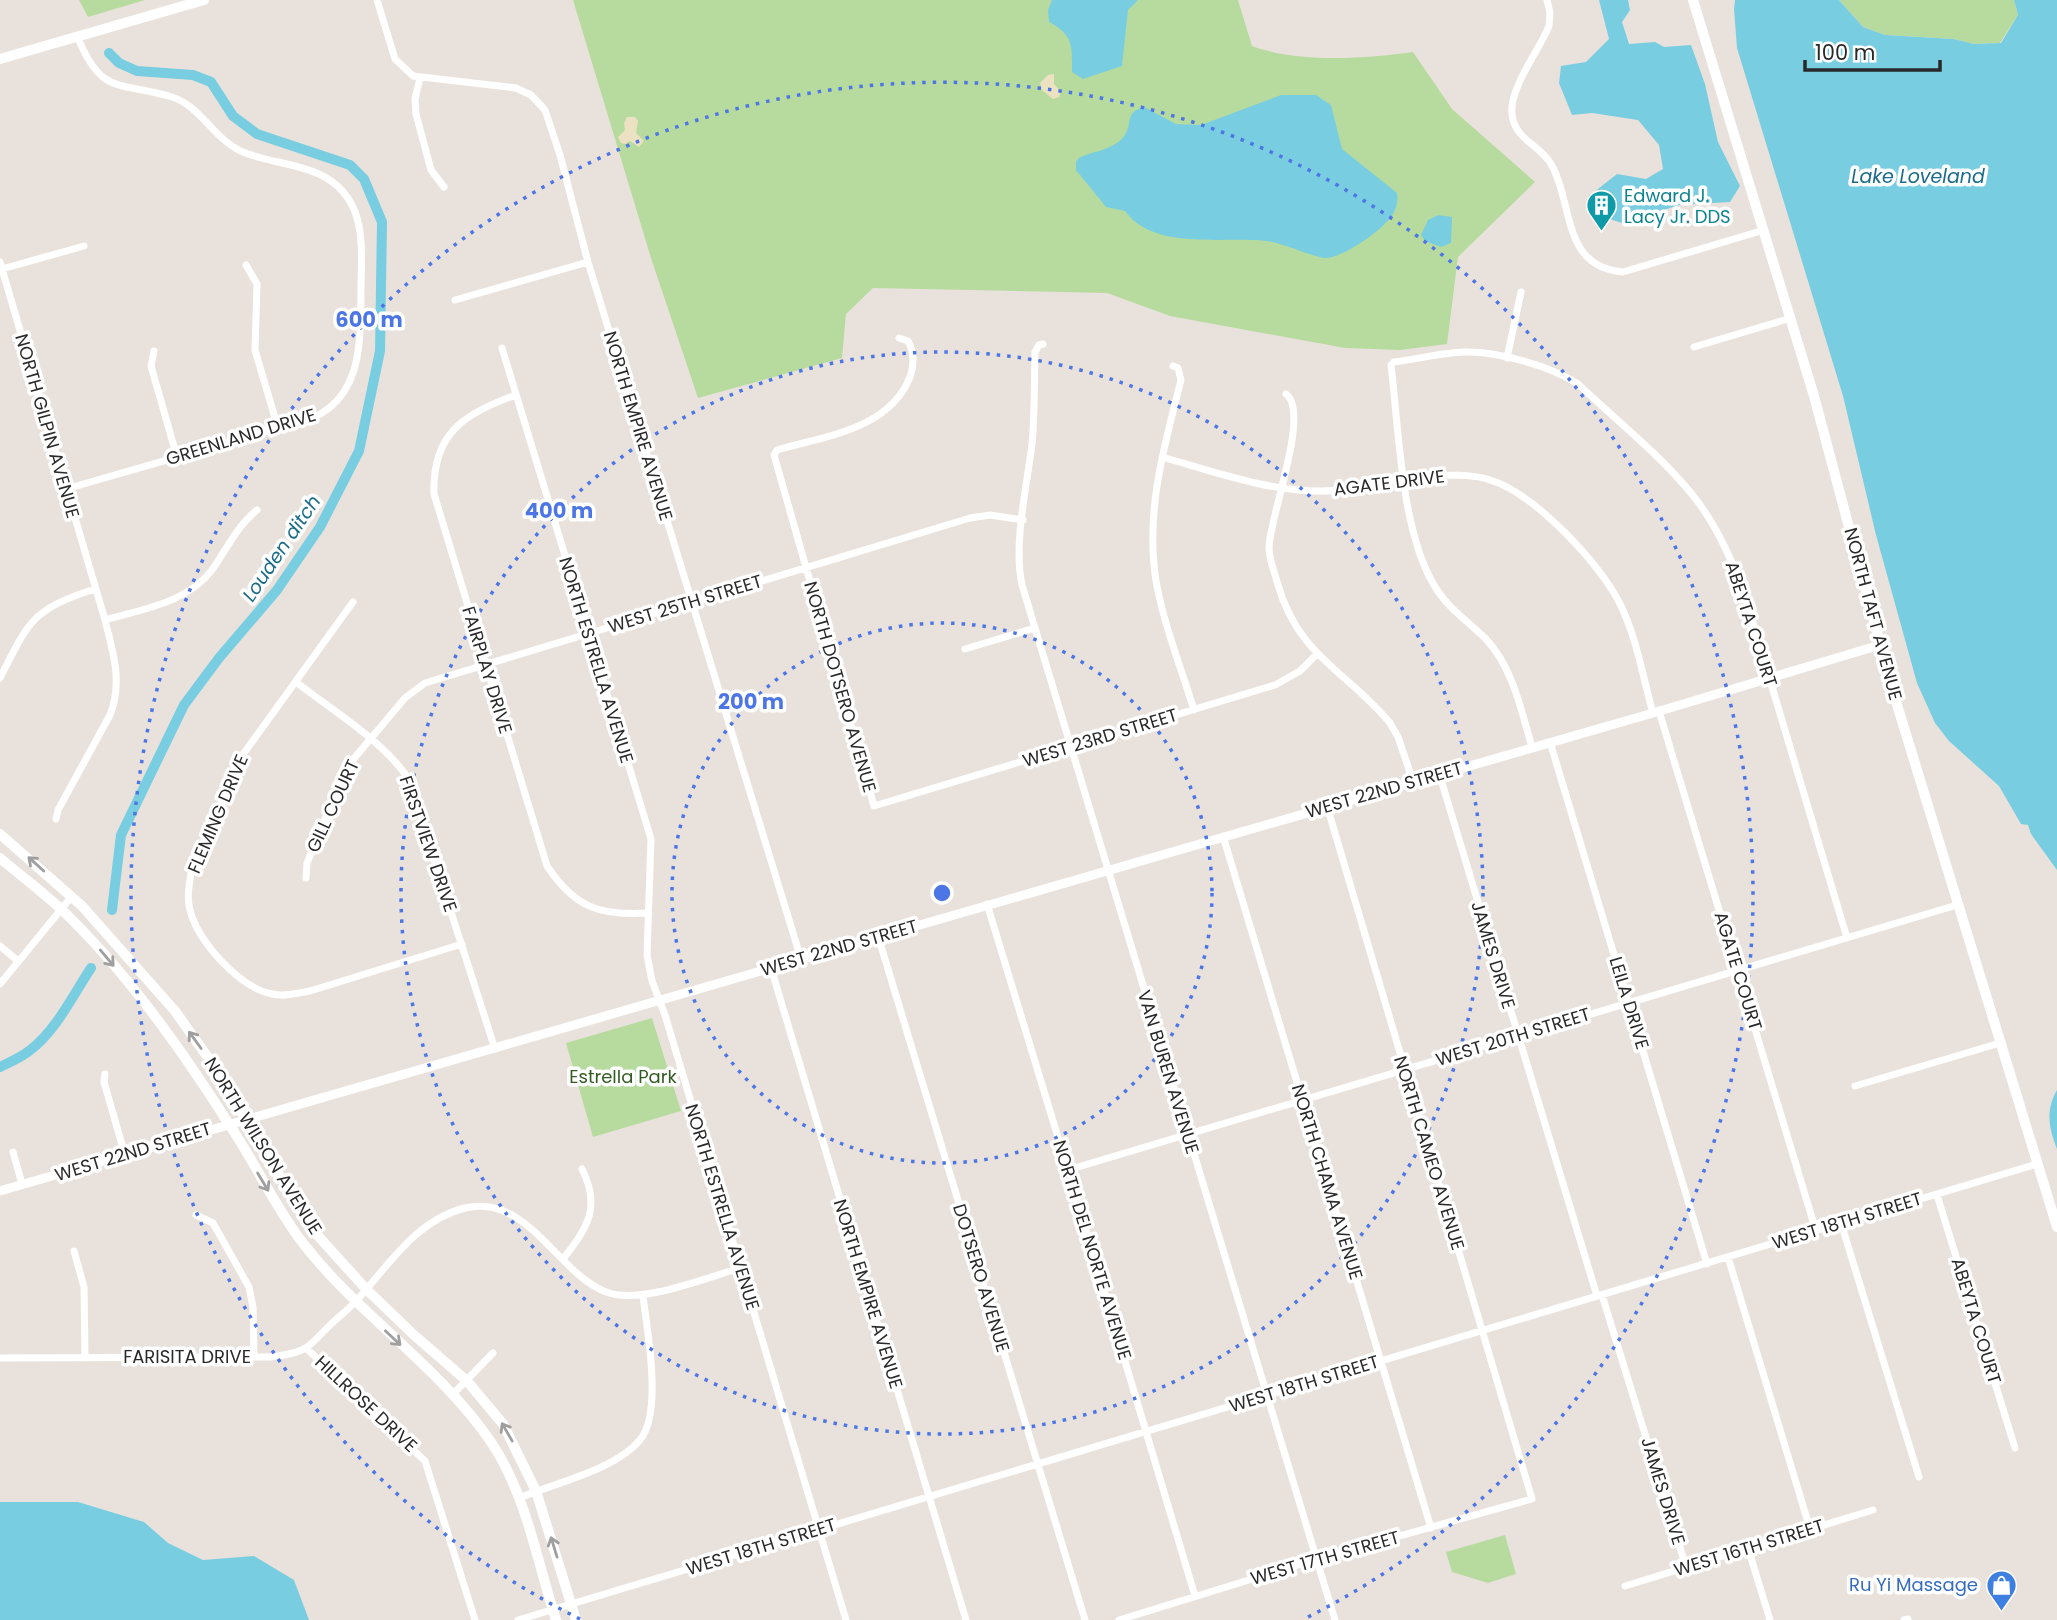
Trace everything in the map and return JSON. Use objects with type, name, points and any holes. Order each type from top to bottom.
[{"type":"main road","points":[[0,59],[204,0]]},
{"type":"main road","name":"NORTH TAFT AVENUE","points":[[1693,0],[1791,317],[1880,645],[1957,905],[2057,1227]]},
{"type":"main road","name":"NORTH WILSON AVENUE","points":[[0,834],[72,896],[175,1011],[214,1066],[310,1227],[366,1289],[467,1381],[503,1424],[536,1491],[576,1620]]},
{"type":"main road","name":"NORTH WILSON AVENUE","points":[[0,858],[60,909],[101,951],[129,985],[182,1054],[229,1123],[291,1227],[315,1260],[355,1303],[453,1394],[491,1442],[508,1470],[519,1498],[554,1615]]},
{"type":"street","points":[[377,0],[395,59],[413,76],[420,78],[415,114],[430,170],[444,187]]},
{"type":"street","points":[[1546,0],[1550,13],[1549,26],[1513,97],[1512,116],[1518,131],[1550,161],[1575,239],[1589,259],[1608,270],[1632,271],[1764,230]]},
{"type":"street","name":"GREENLAND DRIVE","points":[[66,489],[310,419],[327,410],[344,393],[357,365],[363,247],[359,219],[344,195],[319,174],[243,152],[222,139],[198,113],[175,98],[107,82],[93,69],[78,37]]},
{"type":"street","name":"NORTH EMPIRE AVENUE","points":[[420,78],[516,88],[538,101],[545,110],[588,262],[801,959]]},
{"type":"street","points":[[1,266],[84,246]]},
{"type":"street","points":[[455,300],[588,262]]},
{"type":"street","points":[[246,265],[257,284],[255,350],[278,428]]},
{"type":"street","name":"NORTH GILPIN AVENUE","points":[[1,266],[105,620],[117,671],[116,701],[58,810],[56,819]]},
{"type":"street","points":[[1507,358],[1521,292]]},
{"type":"street","points":[[1694,347],[1791,317]]},
{"type":"street","name":"NORTH DOTSERO AVENUE","points":[[874,806],[774,458],[775,452],[858,427],[887,408],[907,383],[914,359],[911,345],[899,338]]},
{"type":"street","name":"VAN BUREN AVENUE","points":[[1043,344],[1039,345],[1035,352],[1033,436],[1024,492],[1019,574],[1335,1620]]},
{"type":"street","name":"NORTH ESTRELLA AVENUE","points":[[502,348],[652,839],[648,913],[649,971],[664,1012],[846,1620]]},
{"type":"street","points":[[153,351],[151,366],[177,457]]},
{"type":"street","name":"ABEYTA COURT","points":[[1405,479],[1391,365],[1394,362],[1454,353],[1477,352],[1507,358],[1542,368],[1578,384],[1655,454],[1710,519],[1744,593],[1847,938]]},
{"type":"street","points":[[1173,366],[1178,368],[1181,380],[1154,503],[1153,543],[1155,573],[1163,609],[1194,710]]},
{"type":"street","points":[[1286,394],[1292,399],[1294,413],[1289,456],[1270,537],[1270,556],[1291,620],[1317,654],[1390,723],[1398,737],[1413,781]]},
{"type":"street","name":"FAIRPLAY DRIVE","points":[[516,396],[481,408],[462,420],[449,435],[440,453],[434,480],[438,507],[541,851],[558,882],[579,902],[593,909],[620,915],[648,913]]},
{"type":"street","name":"AGATE DRIVE","points":[[1162,457],[1240,478],[1302,490],[1341,490],[1441,475],[1489,479],[1519,493],[1594,565],[1620,603],[1656,712]]},
{"type":"street","points":[[1405,479],[1417,542],[1427,572],[1451,608],[1487,640],[1502,660],[1532,747]]},
{"type":"street","points":[[105,620],[176,599],[194,588],[210,573],[242,522],[257,510]]},
{"type":"street","name":"WEST 25TH STREET","points":[[370,740],[405,698],[417,688],[436,679],[970,518],[990,515],[1023,520]]},
{"type":"street","points":[[0,678],[22,635],[36,617],[52,604],[96,589]]},
{"type":"street","name":"FLEMING DRIVE","points":[[353,602],[244,752],[192,866],[189,906],[193,921],[221,961],[245,981],[271,994],[310,991],[462,944]]},
{"type":"street","points":[[965,649],[1035,628]]},
{"type":"street","name":"WEST 22ND STREET","points":[[0,1191],[1880,645]]},
{"type":"street","name":"WEST 23RD STREET","points":[[874,806],[1275,685],[1300,671],[1317,654]]},
{"type":"street","name":"FIRSTVIEW DRIVE","points":[[296,682],[370,740],[400,766],[408,778],[495,1049]]},
{"type":"street","name":"AGATE COURT","points":[[1656,712],[1816,1231]]},
{"type":"street","name":"GILL COURT","points":[[306,878],[307,863],[347,769],[370,740]]},
{"type":"street","name":"LEILA DRIVE","points":[[1550,742],[1707,1264]]},
{"type":"street","name":"JAMES DRIVE","points":[[1439,773],[1517,1036],[1686,1567]]},
{"type":"street","name":"NORTH CAMEO AVENUE","points":[[1327,806],[1532,1499]]},
{"type":"street","name":"NORTH CHAMA AVENUE","points":[[1223,836],[1431,1528]]},
{"type":"street","points":[[0,984],[72,896]]},
{"type":"street","name":"NORTH DEL NORTE AVENUE","points":[[987,904],[1195,1596]]},
{"type":"street","name":"WEST 20TH STREET","points":[[1068,1170],[1957,905]]},
{"type":"street","name":"DOTSERO AVENUE","points":[[878,936],[1085,1620]]},
{"type":"street","points":[[0,946],[18,961]]},
{"type":"street","name":"NORTH EMPIRE AVENUE","points":[[771,968],[966,1620]]},
{"type":"street","points":[[1855,1086],[2000,1044]]},
{"type":"street","points":[[105,1074],[104,1082],[125,1156]]},
{"type":"street","points":[[13,1152],[22,1184]]},
{"type":"street","name":"WEST 18TH STREET","points":[[554,1615],[571,1604],[2038,1164]]},
{"type":"street","points":[[563,1259],[581,1236],[591,1213],[592,1191],[582,1168]]},
{"type":"street","name":"ABEYTA COURT","points":[[1937,1195],[2015,1448]]},
{"type":"street","points":[[366,1289],[425,1227],[436,1219],[465,1208],[488,1207],[527,1225],[583,1278],[606,1292],[643,1296],[740,1268]]},
{"type":"street","points":[[196,1215],[213,1223],[248,1287],[253,1307],[254,1357]]},
{"type":"street","points":[[1841,1223],[1919,1477]]},
{"type":"street","points":[[74,1251],[84,1287],[85,1358]]},
{"type":"street","points":[[1728,1257],[1810,1529]]},
{"type":"street","name":"FARISITA DRIVE","points":[[0,1358],[283,1355],[306,1348],[355,1303],[366,1289]]},
{"type":"street","points":[[519,1498],[595,1469],[627,1452],[641,1438],[649,1419],[652,1393],[643,1296]]},
{"type":"street","name":"HILLROSE DRIVE","points":[[306,1348],[425,1461],[475,1620]]},
{"type":"street","points":[[453,1394],[493,1353]]},
{"type":"street","name":"WEST 17TH STREET","points":[[1119,1620],[1317,1559],[1532,1499]]},
{"type":"street","name":"WEST 16TH STREET","points":[[1625,1586],[1873,1510]]},
{"type":"street","points":[[1748,1548],[1770,1620]]},
{"type":"street","points":[[518,1620],[554,1615]]},
{"type":"green space","points":[[79,0],[145,0],[88,17]]},
{"type":"green space","points":[[573,0],[1238,0],[1252,46],[1290,55],[1331,58],[1413,52],[1452,109],[1535,182],[1458,257],[1447,344],[1400,350],[1345,348],[1170,316],[1107,293],[873,288],[846,314],[842,358],[698,398],[651,258]]},
{"type":"green space","points":[[1839,0],[2014,0],[2018,15],[2000,43],[1974,44],[1954,39],[1885,35],[1863,27]]},
{"type":"green space","name":"Estrella Park","points":[[652,1018],[681,1111],[593,1137],[566,1043]]},
{"type":"green space","points":[[1505,1535],[1516,1574],[1488,1583],[1452,1572],[1446,1552]]},
{"type":"sand","points":[[1054,74],[1054,84],[1061,92],[1059,97],[1053,99],[1042,90],[1040,83],[1048,75]]},
{"type":"sand","points":[[627,117],[635,117],[638,121],[636,133],[644,141],[639,147],[630,141],[621,143],[618,137],[625,130]]},
{"type":"water","points":[[1052,0],[1138,0],[1128,10],[1122,66],[1083,79],[1072,72],[1070,43],[1063,32],[1049,22],[1048,10]]},
{"type":"water","points":[[1599,0],[1628,0],[1630,10],[1622,22],[1629,44],[1655,42],[1664,47],[1691,45],[1705,84],[1718,142],[1740,186],[1730,202],[1679,205],[1639,215],[1622,223],[1591,213],[1589,196],[1617,174],[1646,179],[1663,169],[1659,145],[1638,120],[1592,113],[1572,115],[1559,83],[1561,66],[1586,62],[1609,39]]},
{"type":"water","name":"Lake Loveland","points":[[1735,0],[1839,0],[1863,27],[1885,35],[1954,39],[1974,44],[2001,43],[2018,15],[2014,0],[2057,0],[2057,870],[2031,834],[2028,825],[2021,824],[1999,786],[1949,741],[1935,723],[1917,683],[1876,535],[1843,396],[1737,48]]},
{"type":"water","points":[[1281,95],[1316,95],[1331,105],[1342,149],[1397,193],[1393,214],[1382,227],[1364,241],[1335,256],[1322,258],[1266,241],[1190,239],[1153,232],[1138,224],[1125,211],[1106,207],[1076,170],[1079,158],[1120,141],[1127,131],[1131,115],[1138,109],[1144,107],[1176,124],[1201,125]]},
{"type":"water","points":[[1438,215],[1452,217],[1451,243],[1441,247],[1425,241],[1421,235],[1428,220]]},
{"type":"water","points":[[2057,1090],[2057,1149],[2052,1134],[2050,1112]]},
{"type":"water","points":[[0,1502],[78,1502],[144,1522],[168,1543],[203,1560],[254,1556],[294,1580],[309,1620],[0,1620]]},
{"type":"waterway","name":"Louden ditch","points":[[109,53],[119,63],[137,71],[193,75],[211,82],[233,116],[257,134],[350,165],[364,179],[382,222],[380,351],[359,451],[320,527],[277,590],[219,658],[184,705],[121,835],[112,910]]},
{"type":"waterway","name":"Louden ditch","points":[[0,1067],[39,1043],[91,968]]},
{"type":"place","name":"Edward J. Lacy Jr. DDS","points":[[1601,233]]},
{"type":"place","name":"Ru Yi Massage","points":[[2001,1612]]}]
